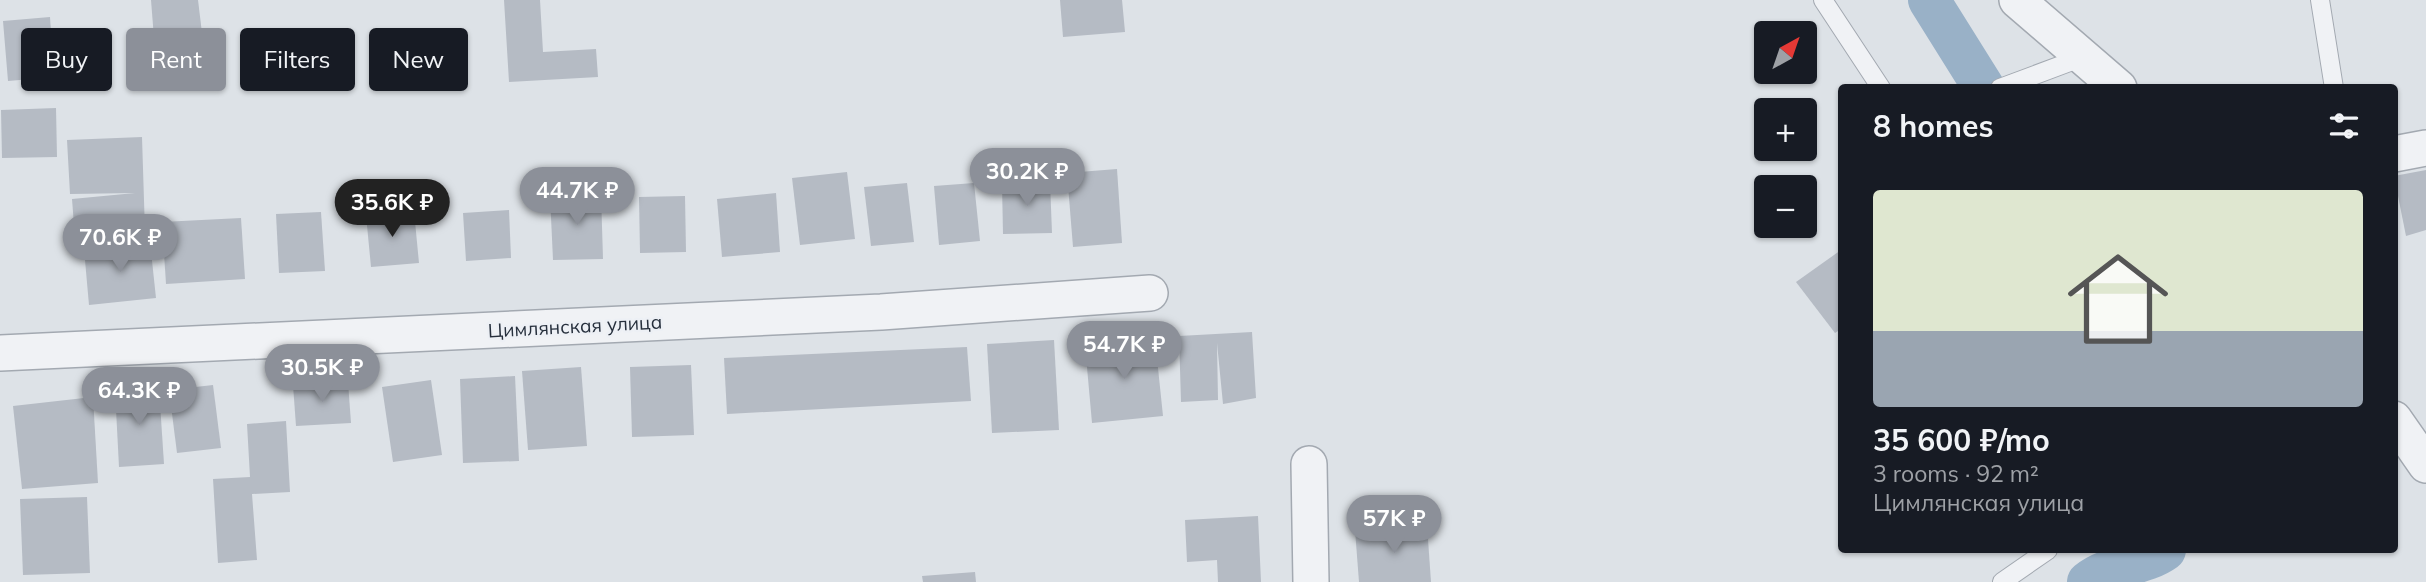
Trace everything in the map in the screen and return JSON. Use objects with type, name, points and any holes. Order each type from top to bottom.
[{"type":"street","points":[[2017,0],[2114,84]]},
{"type":"street","points":[[2398,153],[2426,148]]},
{"type":"street","name":"Цимлянская улица","points":[[0,353],[881,312],[1150,293]]},
{"type":"street","points":[[2398,425],[2426,465]]},
{"type":"street","points":[[1309,464],[1311,582]]},
{"type":"lane","points":[[1823,0],[1878,84]]},
{"type":"lane","points":[[2320,0],[2333,84]]},
{"type":"lane","points":[[2010,84],[2083,57]]},
{"type":"lane","points":[[2002,582],[2044,553]]},
{"type":"building","points":[[151,0],[198,0],[201,28],[153,28]]},
{"type":"building","points":[[504,0],[540,0],[543,52],[596,49],[598,77],[509,82]]},
{"type":"building","points":[[1060,0],[1122,0],[1125,32],[1063,37]]},
{"type":"building","points":[[50,17],[51,28],[21,28],[21,80],[8,81],[3,21]]},
{"type":"building","points":[[56,108],[57,157],[2,158],[1,110]]},
{"type":"building","points":[[142,137],[145,232],[75,238],[72,199],[135,193],[70,194],[67,140]]},
{"type":"building","points":[[1117,169],[1122,243],[1073,247],[1067,173]]},
{"type":"building","points":[[2426,170],[2426,230],[2406,236],[2398,196],[2398,175]]},
{"type":"building","points":[[847,172],[855,239],[800,245],[792,178]]},
{"type":"building","points":[[1050,182],[1052,233],[1003,234],[1002,184]]},
{"type":"building","points":[[907,183],[914,242],[871,246],[864,187]]},
{"type":"building","points":[[974,183],[980,241],[939,245],[934,186]]},
{"type":"building","points":[[776,193],[780,252],[722,257],[717,199]]},
{"type":"building","points":[[601,194],[603,259],[553,260],[550,196]]},
{"type":"building","points":[[685,196],[686,252],[640,253],[639,197]]},
{"type":"building","points":[[509,210],[511,258],[466,261],[463,213]]},
{"type":"building","points":[[414,211],[419,263],[371,267],[366,215]]},
{"type":"building","points":[[321,212],[325,271],[279,273],[276,214]]},
{"type":"building","points":[[241,218],[245,279],[166,284],[162,222]]},
{"type":"building","points":[[150,242],[156,298],[89,305],[84,249]]},
{"type":"building","points":[[1838,252],[1838,331],[1835,333],[1796,282]]},
{"type":"building","points":[[1252,332],[1256,398],[1223,404],[1217,343],[1218,400],[1181,402],[1179,336]]},
{"type":"building","points":[[1155,339],[1163,416],[1092,423],[1085,345]]},
{"type":"building","points":[[1054,340],[1059,430],[992,433],[987,344]]},
{"type":"building","points":[[967,347],[971,401],[727,414],[724,358]]},
{"type":"building","points":[[691,365],[694,435],[632,437],[630,367]]},
{"type":"building","points":[[581,367],[587,446],[528,450],[522,371]]},
{"type":"building","points":[[515,376],[519,461],[463,463],[460,379]]},
{"type":"building","points":[[431,380],[442,455],[393,462],[382,387]]},
{"type":"building","points":[[348,382],[351,423],[296,426],[293,385]]},
{"type":"building","points":[[213,385],[221,448],[177,453],[169,390]]},
{"type":"building","points":[[159,388],[164,464],[119,467],[115,390]]},
{"type":"building","points":[[93,397],[98,483],[22,489],[13,406]]},
{"type":"building","points":[[286,421],[290,492],[252,494],[257,560],[218,563],[213,479],[250,477],[247,424]]},
{"type":"building","points":[[87,497],[90,573],[23,575],[20,499]]},
{"type":"building","points":[[1258,516],[1261,582],[1218,582],[1217,560],[1187,562],[1185,520]]},
{"type":"building","points":[[1427,525],[1431,582],[1359,582],[1355,530]]},
{"type":"building","points":[[975,572],[976,582],[923,582],[922,576]]},
{"type":"waterway","points":[[1929,0],[1982,84]]},
{"type":"waterway","points":[[2088,582],[2106,572],[2160,553]]}]
